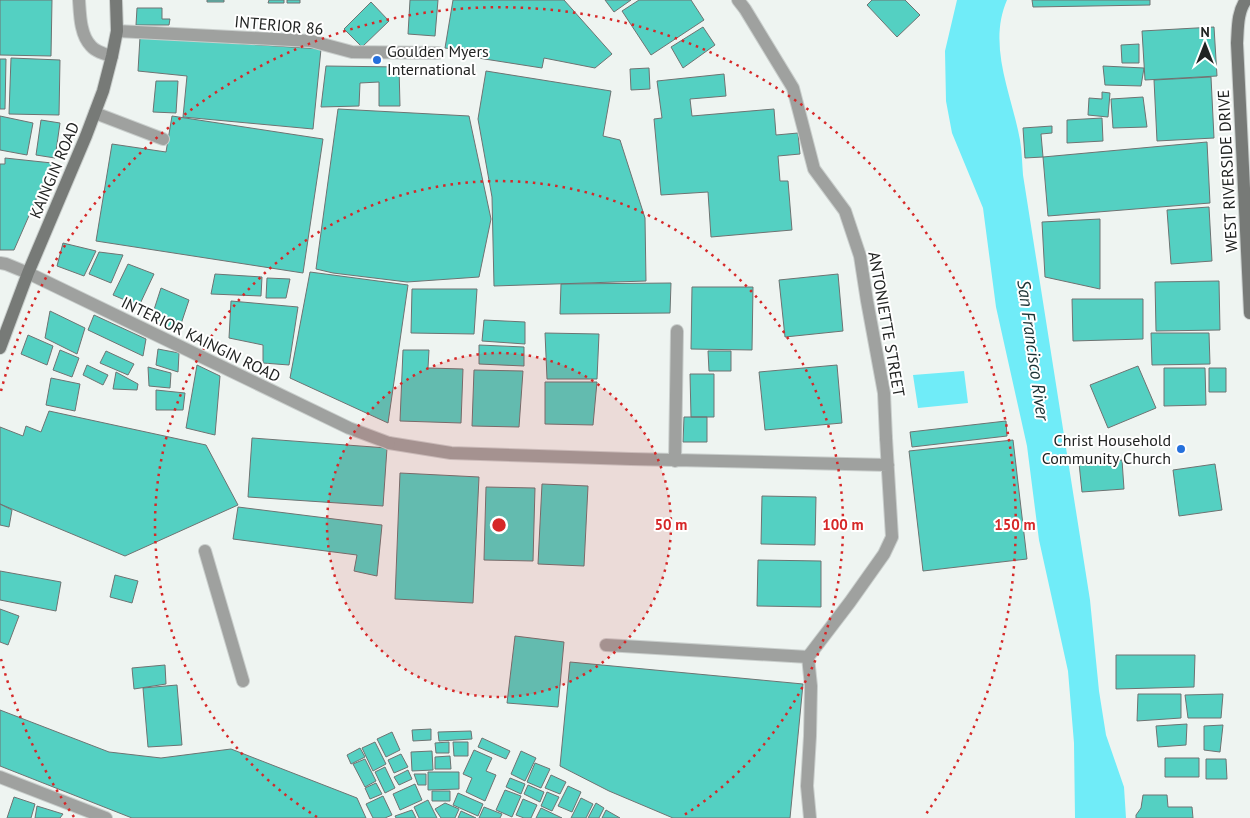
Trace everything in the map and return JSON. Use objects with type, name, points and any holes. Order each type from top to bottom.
[{"type":"street","points":[[80,0],[80,21],[86,39],[98,51],[112,56]]},
{"type":"street","name":"KAINGIN ROAD","points":[[0,348],[28,273],[104,91],[117,31],[116,0]]},
{"type":"street","name":"ANTONIETTE STREET","points":[[738,0],[793,88],[814,169],[845,211],[860,256],[866,301],[884,393],[892,537],[884,554],[873,570],[808,657]]},
{"type":"street","name":"WEST RIVERSIDE DRIVE","points":[[1246,0],[1242,5],[1236,43],[1250,313]]},
{"type":"street","name":"INTERIOR 86","points":[[117,31],[311,41],[352,52],[438,53]]},
{"type":"street","points":[[95,113],[163,140]]},
{"type":"street","name":"INTERIOR KAINGIN ROAD","points":[[0,263],[28,273],[348,428],[389,443],[450,453],[888,465]]},
{"type":"street","points":[[675,460],[677,331]]},
{"type":"street","points":[[205,551],[242,681]]},
{"type":"street","points":[[606,645],[808,657],[811,686],[807,786],[810,818]]},
{"type":"street","points":[[0,777],[106,818]]},
{"type":"water","name":"San Francisco River","points":[[957,0],[1007,0],[1001,17],[1000,53],[1021,144],[1023,175],[1090,600],[1099,691],[1106,735],[1124,787],[1126,818],[1075,818],[1074,743],[1068,671],[1039,540],[1027,446],[996,307],[983,208],[952,133],[946,101],[945,51]]},
{"type":"water","points":[[964,371],[968,403],[918,408],[913,375]]},
{"type":"building","points":[[0,0],[52,0],[51,56],[0,55]]},
{"type":"building","points":[[207,0],[224,0],[224,2],[207,2]]},
{"type":"building","points":[[269,0],[284,0],[284,3],[268,3]]},
{"type":"building","points":[[287,0],[300,0],[300,3],[287,3]]},
{"type":"building","points":[[410,0],[438,0],[435,36],[408,34]]},
{"type":"building","points":[[453,0],[564,0],[612,54],[595,68],[544,58],[542,68],[459,55],[459,50],[445,48]]},
{"type":"building","points":[[605,0],[631,0],[614,12]]},
{"type":"building","points":[[639,0],[691,0],[704,20],[651,55],[622,11]]},
{"type":"building","points":[[872,0],[905,0],[920,15],[897,37],[867,5]]},
{"type":"building","points":[[1032,0],[1150,0],[1150,5],[1033,7]]},
{"type":"building","points":[[371,2],[389,21],[362,47],[344,29]]},
{"type":"building","points":[[137,8],[162,8],[162,19],[170,19],[169,25],[136,25]]},
{"type":"building","points":[[703,27],[715,45],[683,68],[671,47]]},
{"type":"building","points":[[1214,27],[1217,76],[1145,80],[1142,31]]},
{"type":"building","points":[[140,37],[321,49],[313,129],[183,117],[187,76],[138,71]]},
{"type":"building","points":[[1139,44],[1139,63],[1122,63],[1121,45]]},
{"type":"building","points":[[11,58],[60,60],[59,115],[9,114]]},
{"type":"building","points":[[0,59],[6,59],[5,109],[0,109]]},
{"type":"building","points":[[326,66],[399,67],[400,106],[379,106],[379,82],[360,83],[359,106],[321,107]]},
{"type":"building","points":[[1103,66],[1144,68],[1141,86],[1105,85]]},
{"type":"building","points":[[649,68],[650,89],[631,90],[630,69]]},
{"type":"building","points":[[486,71],[611,91],[603,136],[620,140],[645,218],[646,281],[494,286],[492,197],[478,119]]},
{"type":"building","points":[[724,74],[726,96],[690,99],[692,116],[774,109],[776,135],[798,133],[800,154],[778,156],[780,181],[788,181],[792,230],[711,237],[708,192],[661,195],[654,119],[662,118],[657,81]]},
{"type":"building","points":[[1211,77],[1214,138],[1157,141],[1154,80]]},
{"type":"building","points":[[156,81],[178,81],[176,113],[153,112]]},
{"type":"building","points":[[1102,92],[1110,93],[1108,117],[1088,115],[1089,98],[1102,99]]},
{"type":"building","points":[[1143,97],[1147,127],[1113,128],[1111,99]]},
{"type":"building","points":[[338,109],[469,116],[491,219],[479,277],[407,282],[333,273],[316,269]]},
{"type":"building","points":[[0,116],[33,123],[27,155],[0,150]]},
{"type":"building","points":[[172,116],[323,139],[303,273],[96,241],[112,144],[166,152]]},
{"type":"building","points":[[1102,118],[1103,141],[1067,143],[1067,120]]},
{"type":"building","points":[[41,120],[60,123],[55,158],[36,155]]},
{"type":"building","points":[[1052,126],[1052,133],[1041,134],[1043,157],[1025,158],[1023,128]]},
{"type":"building","points":[[1207,142],[1210,203],[1048,216],[1043,157]]},
{"type":"building","points":[[5,158],[52,163],[14,250],[0,250],[0,164],[5,164]]},
{"type":"building","points":[[1209,207],[1212,261],[1171,264],[1167,210]]},
{"type":"building","points":[[1100,219],[1100,289],[1045,277],[1042,222]]},
{"type":"building","points":[[63,243],[96,251],[84,276],[57,266]]},
{"type":"building","points":[[99,252],[123,255],[111,283],[89,274]]},
{"type":"building","points":[[128,264],[154,274],[139,306],[113,295]]},
{"type":"building","points":[[310,272],[408,285],[388,423],[290,378]]},
{"type":"building","points":[[215,274],[262,277],[261,296],[211,294]]},
{"type":"building","points":[[838,274],[843,331],[785,337],[779,280]]},
{"type":"building","points":[[267,278],[290,279],[286,298],[266,298]]},
{"type":"building","points":[[1219,281],[1220,330],[1156,331],[1155,282]]},
{"type":"building","points":[[671,283],[670,313],[560,314],[561,284]]},
{"type":"building","points":[[692,287],[753,287],[752,350],[691,349]]},
{"type":"building","points":[[161,288],[189,300],[178,333],[151,319]]},
{"type":"building","points":[[412,289],[477,289],[474,334],[411,333]]},
{"type":"building","points":[[1072,299],[1143,299],[1143,339],[1073,341]]},
{"type":"building","points":[[231,301],[298,307],[289,365],[263,363],[263,345],[229,338]]},
{"type":"building","points":[[50,311],[85,328],[77,354],[45,338]]},
{"type":"building","points":[[94,315],[146,339],[143,356],[88,330]]},
{"type":"building","points":[[484,320],[525,322],[525,344],[482,341]]},
{"type":"building","points":[[545,333],[599,334],[597,379],[547,379]]},
{"type":"building","points":[[1151,333],[1209,333],[1210,364],[1152,365]]},
{"type":"building","points":[[28,335],[53,346],[47,365],[21,354]]},
{"type":"building","points":[[479,345],[524,347],[524,366],[479,364]]},
{"type":"building","points":[[158,349],[179,353],[178,372],[156,365]]},
{"type":"building","points":[[60,350],[79,358],[72,377],[53,370]]},
{"type":"building","points":[[403,350],[429,350],[428,368],[463,369],[461,423],[400,421]]},
{"type":"building","points":[[106,351],[134,364],[128,375],[100,363]]},
{"type":"building","points":[[708,351],[731,351],[731,371],[709,371]]},
{"type":"building","points":[[87,365],[108,375],[103,385],[83,375]]},
{"type":"building","points":[[197,365],[220,376],[215,435],[186,428]]},
{"type":"building","points":[[837,365],[842,423],[765,430],[759,372]]},
{"type":"building","points":[[1138,366],[1156,408],[1108,428],[1090,385]]},
{"type":"building","points":[[148,367],[171,373],[170,388],[149,386]]},
{"type":"building","points":[[1164,368],[1205,368],[1206,405],[1164,406]]},
{"type":"building","points":[[1209,368],[1226,368],[1226,392],[1209,392]]},
{"type":"building","points":[[474,370],[523,371],[519,427],[472,426]]},
{"type":"building","points":[[116,372],[138,384],[137,390],[113,389]]},
{"type":"building","points":[[690,374],[714,374],[714,417],[691,417]]},
{"type":"building","points":[[51,378],[80,384],[75,411],[46,405]]},
{"type":"building","points":[[545,382],[597,382],[593,425],[545,424]]},
{"type":"building","points":[[156,390],[185,393],[183,410],[156,410]]},
{"type":"building","points":[[49,411],[206,445],[238,505],[125,556],[0,504],[0,427],[23,436],[26,426],[41,432]]},
{"type":"building","points":[[684,417],[707,417],[707,442],[683,442]]},
{"type":"building","points":[[1006,421],[1007,436],[912,447],[910,432]]},
{"type":"building","points":[[252,438],[387,448],[383,506],[248,497]]},
{"type":"building","points":[[1013,440],[1027,559],[923,571],[909,451]]},
{"type":"building","points":[[1122,460],[1124,489],[1082,492],[1079,463]]},
{"type":"building","points":[[1215,464],[1222,510],[1179,516],[1173,470]]},
{"type":"building","points":[[400,473],[479,477],[473,603],[395,599]]},
{"type":"building","points":[[542,484],[588,486],[584,566],[538,564]]},
{"type":"building","points":[[486,487],[535,488],[533,561],[484,560]]},
{"type":"building","points":[[762,496],[816,497],[815,545],[761,544]]},
{"type":"building","points":[[0,504],[12,510],[9,527],[0,525]]},
{"type":"building","points":[[238,507],[382,525],[377,576],[354,571],[357,555],[233,539]]},
{"type":"building","points":[[758,560],[821,561],[821,607],[757,606]]},
{"type":"building","points":[[0,571],[61,582],[56,611],[0,600]]},
{"type":"building","points":[[115,575],[138,581],[132,603],[110,597]]},
{"type":"building","points":[[0,609],[19,616],[8,645],[0,642]]},
{"type":"building","points":[[515,636],[564,642],[558,707],[507,703]]},
{"type":"building","points":[[1116,655],[1195,655],[1194,687],[1116,689]]},
{"type":"building","points":[[570,662],[803,684],[790,818],[673,818],[609,791],[560,766]]},
{"type":"building","points":[[165,665],[166,684],[134,689],[132,668]]},
{"type":"building","points":[[177,685],[182,745],[148,747],[143,688]]},
{"type":"building","points":[[1138,694],[1181,694],[1181,718],[1137,721]]},
{"type":"building","points":[[1223,694],[1221,718],[1188,718],[1185,695]]},
{"type":"building","points":[[0,710],[109,752],[161,758],[231,749],[357,798],[366,818],[132,818],[0,766]]},
{"type":"building","points":[[1187,724],[1186,745],[1158,747],[1156,726]]},
{"type":"building","points":[[1223,725],[1220,752],[1204,750],[1204,726]]},
{"type":"building","points":[[431,729],[431,740],[413,741],[412,730]]},
{"type":"building","points":[[471,731],[472,739],[439,741],[438,732]]},
{"type":"building","points":[[392,732],[400,750],[386,757],[377,739]]},
{"type":"building","points":[[482,738],[510,751],[506,759],[478,747]]},
{"type":"building","points":[[375,742],[386,764],[373,771],[362,748]]},
{"type":"building","points":[[449,742],[449,753],[436,753],[435,743]]},
{"type":"building","points":[[453,742],[468,742],[468,756],[454,756]]},
{"type":"building","points":[[360,748],[365,757],[351,764],[347,755]]},
{"type":"building","points":[[474,750],[492,758],[486,771],[496,775],[485,801],[466,792],[472,778],[463,774]]},
{"type":"building","points":[[432,751],[433,770],[412,771],[411,752]]},
{"type":"building","points":[[521,751],[536,758],[525,781],[511,774]]},
{"type":"building","points":[[401,754],[408,767],[394,773],[388,760]]},
{"type":"building","points":[[450,756],[451,769],[435,769],[435,757]]},
{"type":"building","points":[[1165,758],[1199,758],[1199,777],[1165,777]]},
{"type":"building","points":[[365,759],[376,781],[365,787],[353,764]]},
{"type":"building","points":[[1206,759],[1226,759],[1227,779],[1206,779]]},
{"type":"building","points":[[535,763],[550,769],[541,788],[527,782]]},
{"type":"building","points":[[385,767],[395,788],[385,793],[375,772]]},
{"type":"building","points":[[408,770],[412,779],[399,785],[394,777]]},
{"type":"building","points":[[428,772],[459,772],[459,789],[428,790]]},
{"type":"building","points":[[414,774],[426,774],[426,785],[418,785]]},
{"type":"building","points":[[551,775],[566,782],[560,794],[545,788]]},
{"type":"building","points":[[510,778],[525,784],[521,794],[506,787]]},
{"type":"building","points":[[376,783],[382,794],[370,799],[365,788]]},
{"type":"building","points":[[415,784],[422,800],[400,810],[393,794]]},
{"type":"building","points":[[528,785],[544,792],[540,802],[524,794]]},
{"type":"building","points":[[568,786],[581,792],[572,812],[558,806]]},
{"type":"building","points":[[505,790],[521,796],[512,817],[496,810]]},
{"type":"building","points":[[432,791],[450,791],[450,801],[432,801]]},
{"type":"building","points":[[547,792],[559,797],[552,811],[541,806]]},
{"type":"building","points":[[458,793],[483,804],[478,816],[453,805]]},
{"type":"building","points":[[1143,795],[1167,795],[1168,807],[1192,807],[1193,818],[1136,818],[1141,808]]},
{"type":"building","points":[[383,796],[392,815],[385,818],[373,818],[366,804]]},
{"type":"building","points":[[14,797],[35,804],[31,818],[7,818]]},
{"type":"building","points":[[581,798],[593,804],[586,818],[571,818]]},
{"type":"building","points":[[523,799],[537,805],[531,818],[516,815]]},
{"type":"building","points":[[428,800],[437,818],[419,818],[414,807]]},
{"type":"building","points":[[445,803],[459,809],[455,818],[441,818],[435,809]]},
{"type":"building","points":[[596,803],[604,808],[599,818],[588,818]]},
{"type":"building","points":[[37,806],[63,814],[60,818],[35,818]]},
{"type":"building","points":[[484,807],[502,814],[500,818],[479,818]]},
{"type":"building","points":[[541,808],[562,818],[536,818]]},
{"type":"building","points":[[412,810],[416,818],[396,818],[395,816]]},
{"type":"building","points":[[606,810],[620,818],[602,818]]},
{"type":"building","points":[[461,811],[476,818],[458,818]]},
{"type":"place","name":"Goulden Myers International","points":[[377,60]]},
{"type":"place","name":"Christ Household Community Church","points":[[1181,449]]}]
